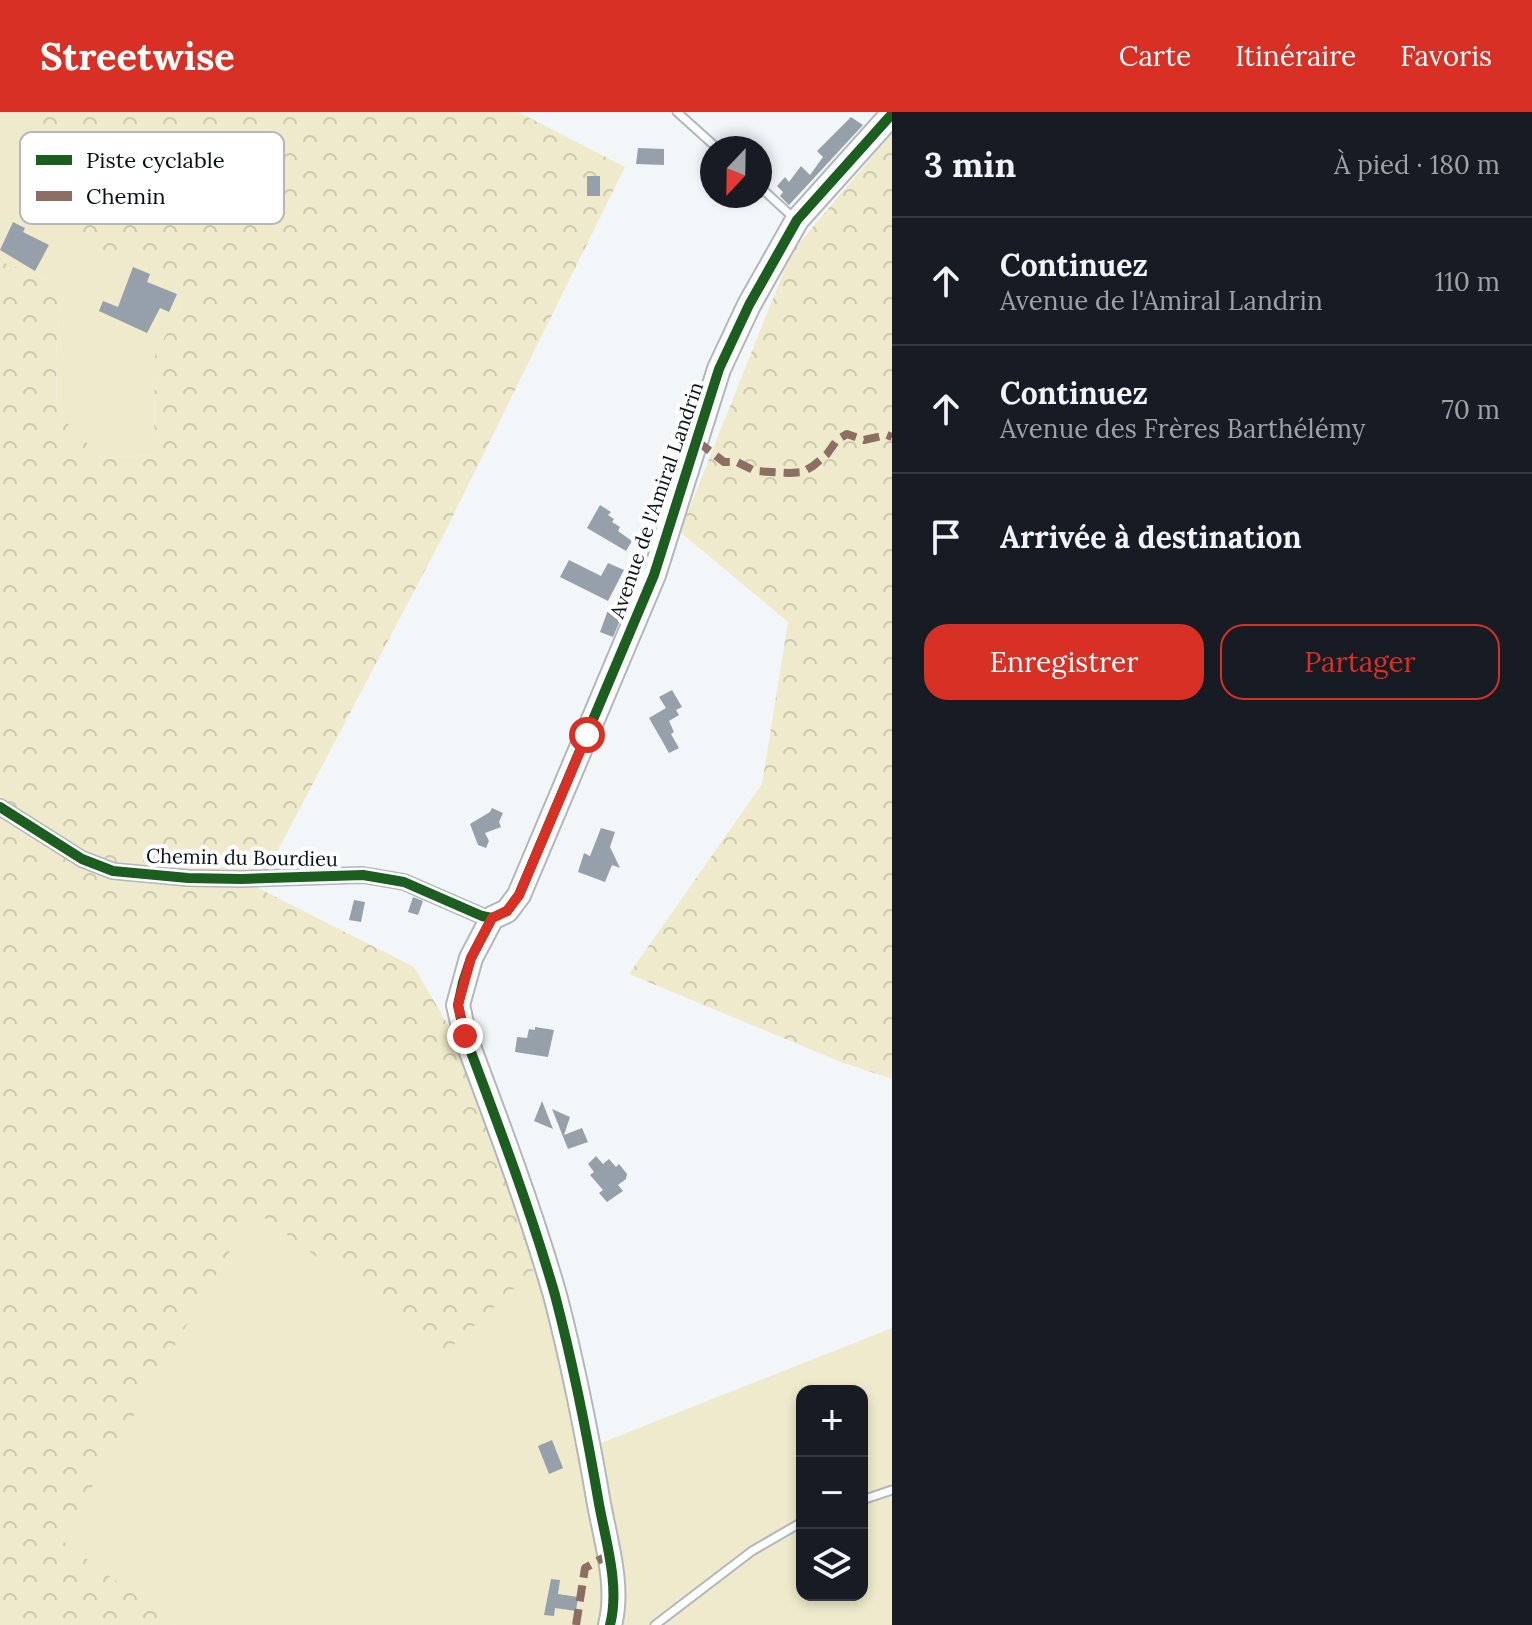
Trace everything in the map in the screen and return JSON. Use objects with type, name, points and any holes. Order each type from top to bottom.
[{"type":"street","name":"Avenue de l'Amiral Landrin","points":[[610,1625],[614,1611],[608,1555],[589,1445],[565,1337],[540,1250],[465,1036],[458,1005],[471,958],[492,918],[507,911],[519,895],[654,575],[719,369],[749,305],[797,220],[892,114]]},
{"type":"street","name":"Chemin du Bourdieu","points":[[0,807],[82,859],[113,871],[201,879],[372,875],[404,882],[492,918]]},
{"type":"lane","points":[[677,112],[704,136]]},
{"type":"lane","points":[[772,198],[797,220]]},
{"type":"lane","points":[[868,1498],[892,1490]]},
{"type":"lane","points":[[655,1625],[752,1551],[796,1525]]},
{"type":"green space","points":[[0,112],[24,112],[49,132],[20,132],[20,224],[78,224],[143,256],[172,279],[181,305],[155,357],[154,455],[102,458],[57,413],[56,358],[60,301],[47,280],[0,261]]},
{"type":"green space","points":[[24,112],[518,112],[625,167],[442,538],[258,888],[414,967],[481,1081],[538,1266],[445,1353],[254,1210],[61,1540],[175,1625],[0,1625],[0,261],[47,280],[60,301],[56,358],[57,413],[102,458],[154,455],[155,356],[181,305],[172,279],[143,256],[97,265],[68,224],[284,224],[284,132],[49,132]]},
{"type":"green space","points":[[892,133],[892,1079],[841,1062],[629,974],[762,784],[788,622],[680,532],[791,253]]},
{"type":"green space","points":[[254,1210],[445,1352],[538,1266],[581,1451],[892,1328],[892,1625],[175,1625],[60,1541]]},
{"type":"building","points":[[851,117],[863,125],[789,205],[780,196],[783,192],[777,186],[785,177],[789,182],[801,166],[810,175],[823,157],[817,151]]},
{"type":"building","points":[[638,148],[664,149],[664,165],[636,164]]},
{"type":"building","points":[[587,176],[600,176],[600,196],[587,196]]},
{"type":"building","points":[[13,222],[25,228],[23,232],[49,245],[35,271],[0,250]]},
{"type":"building","points":[[133,267],[150,274],[147,282],[177,294],[169,312],[160,308],[147,333],[99,311],[103,301],[118,307]]},
{"type":"building","points":[[600,505],[611,512],[608,515],[620,527],[618,531],[632,541],[626,551],[587,528]]},
{"type":"building","points":[[569,560],[601,576],[608,563],[624,570],[608,601],[560,577]]},
{"type":"building","points":[[608,610],[622,616],[613,637],[600,632]]},
{"type":"building","points":[[672,690],[682,707],[676,710],[679,715],[669,721],[674,732],[671,734],[679,748],[669,753],[649,718],[666,708],[659,697]]},
{"type":"building","points":[[492,808],[503,813],[499,822],[501,827],[485,833],[489,841],[486,848],[478,845],[470,824]]},
{"type":"building","points":[[601,828],[615,832],[610,847],[620,868],[612,865],[605,882],[578,872],[584,853],[590,856]]},
{"type":"building","points":[[413,897],[423,901],[418,915],[408,912]]},
{"type":"building","points":[[354,900],[365,902],[361,922],[349,920]]},
{"type":"building","points":[[535,1027],[554,1030],[548,1057],[515,1052],[517,1037],[527,1038],[529,1029],[535,1030]]},
{"type":"building","points":[[542,1101],[553,1129],[534,1121]]},
{"type":"building","points":[[552,1109],[570,1117],[564,1135],[582,1128],[588,1142],[568,1149]]},
{"type":"building","points":[[596,1156],[603,1164],[609,1159],[616,1167],[619,1164],[627,1174],[618,1185],[623,1191],[607,1202],[599,1193],[603,1190],[590,1175],[594,1172],[588,1164]]},
{"type":"building","points":[[552,1440],[563,1468],[549,1474],[538,1446]]},
{"type":"building","points":[[551,1579],[560,1580],[558,1594],[578,1597],[576,1611],[555,1608],[554,1616],[544,1615]]},
{"type":"marked path","points":[[697,441],[724,462],[737,462],[755,471],[790,473],[803,472],[813,466],[837,440],[847,434],[864,440],[887,435],[892,437]]},
{"type":"marked path","points":[[576,1625],[585,1568],[608,1555]]},
{"type":"cycle path","points":[[492,918],[507,911],[519,895],[654,575],[719,369],[749,305],[797,220],[892,114]]},
{"type":"cycle path","points":[[0,807],[82,859],[113,871],[241,879],[363,875],[404,882],[492,918]]},
{"type":"cycle path","points":[[492,918],[471,958],[458,1005],[465,1036],[535,1230],[562,1321],[611,1564],[613,1610],[610,1625]]},
{"type":"route","points":[[465,1036],[458,1005],[471,958],[492,918],[507,911],[519,895],[587,735]]}]
